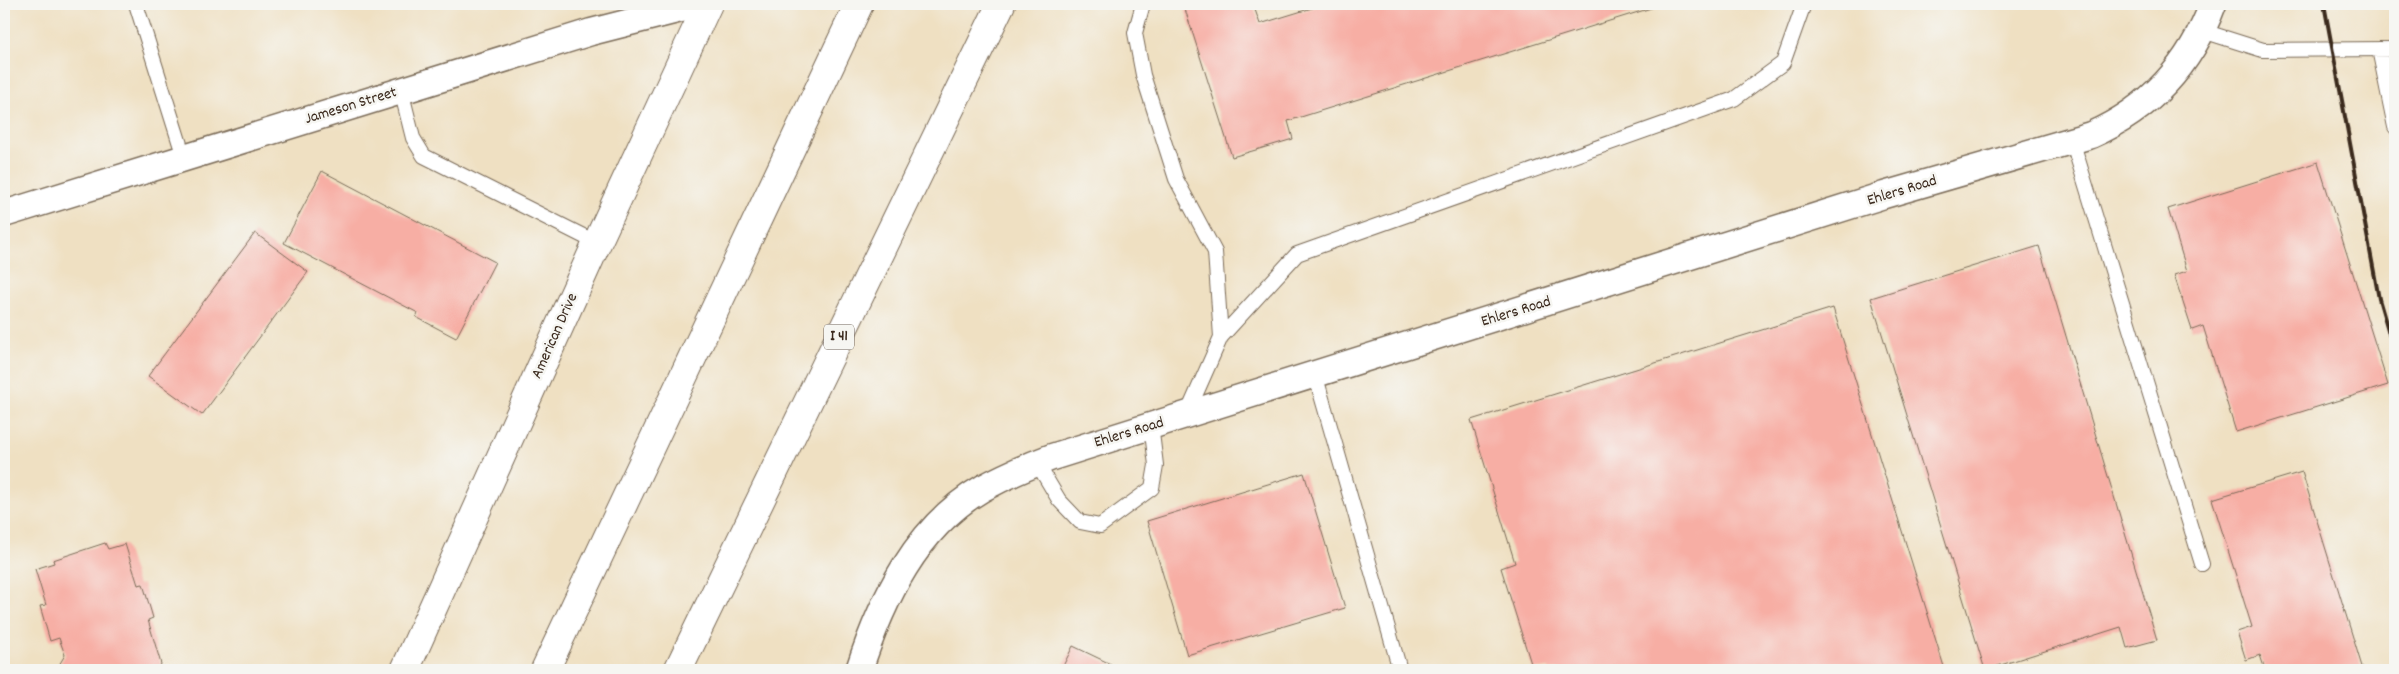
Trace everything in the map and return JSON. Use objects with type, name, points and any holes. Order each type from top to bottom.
[{"type":"main road","name":"American Drive","points":[[405,670],[597,243],[708,4]]},
{"type":"main road","points":[[545,670],[860,4]]},
{"type":"main road","name":"I 41","points":[[678,670],[1001,4]]},
{"type":"street","name":"Jameson Street","points":[[4,214],[591,32],[701,4]]},
{"type":"street","name":"Ehlers Road","points":[[859,670],[897,579],[919,545],[949,513],[981,489],[1038,463],[1152,425],[2112,126],[2148,101],[2179,69],[2203,31],[2213,4]]},
{"type":"lane","points":[[136,4],[184,158]]},
{"type":"lane","points":[[1143,4],[1135,33],[1143,75],[1176,179],[1215,252],[1221,337]]},
{"type":"lane","points":[[1187,414],[1221,337],[1297,254],[1734,99],[1783,63],[1804,4]]},
{"type":"lane","points":[[2203,31],[2263,50],[2395,49]]},
{"type":"lane","points":[[2379,49],[2395,127]]},
{"type":"lane","points":[[401,90],[413,138],[424,156],[597,243]]},
{"type":"lane","points":[[2072,140],[2202,564]]},
{"type":"lane","points":[[1315,374],[1400,670]]},
{"type":"lane","points":[[1038,463],[1059,500],[1080,522],[1100,526],[1152,488],[1156,465],[1152,425]]},
{"type":"building","points":[[1193,4],[1253,4],[1260,24],[1325,4],[1664,4],[1288,121],[1293,139],[1232,157],[1184,6]]},
{"type":"building","points":[[2318,162],[2388,385],[2236,432],[2203,326],[2192,330],[2174,275],[2187,271],[2168,209]]},
{"type":"building","points":[[322,171],[495,262],[456,338],[416,317],[418,313],[284,243]]},
{"type":"building","points":[[255,233],[308,272],[202,415],[148,376]]},
{"type":"building","points":[[2039,246],[2157,640],[2127,648],[2121,627],[1985,670],[1871,298]]},
{"type":"building","points":[[1833,308],[1945,670],[1549,670],[1549,668],[1533,670],[1501,568],[1515,563],[1471,420]]},
{"type":"building","points":[[2302,472],[2363,670],[2265,670],[2260,655],[2246,660],[2237,632],[2252,627],[2212,499]]},
{"type":"building","points":[[1304,473],[1345,608],[1187,655],[1147,521]]},
{"type":"building","points":[[105,543],[108,549],[125,544],[138,585],[143,584],[153,618],[148,620],[161,664],[158,670],[56,670],[65,655],[59,638],[50,641],[40,606],[46,605],[35,569],[54,563],[53,560]]},
{"type":"building","points":[[1073,646],[1123,670],[1061,670]]},
{"type":"railway","points":[[2324,4],[2379,299],[2395,354]]}]
